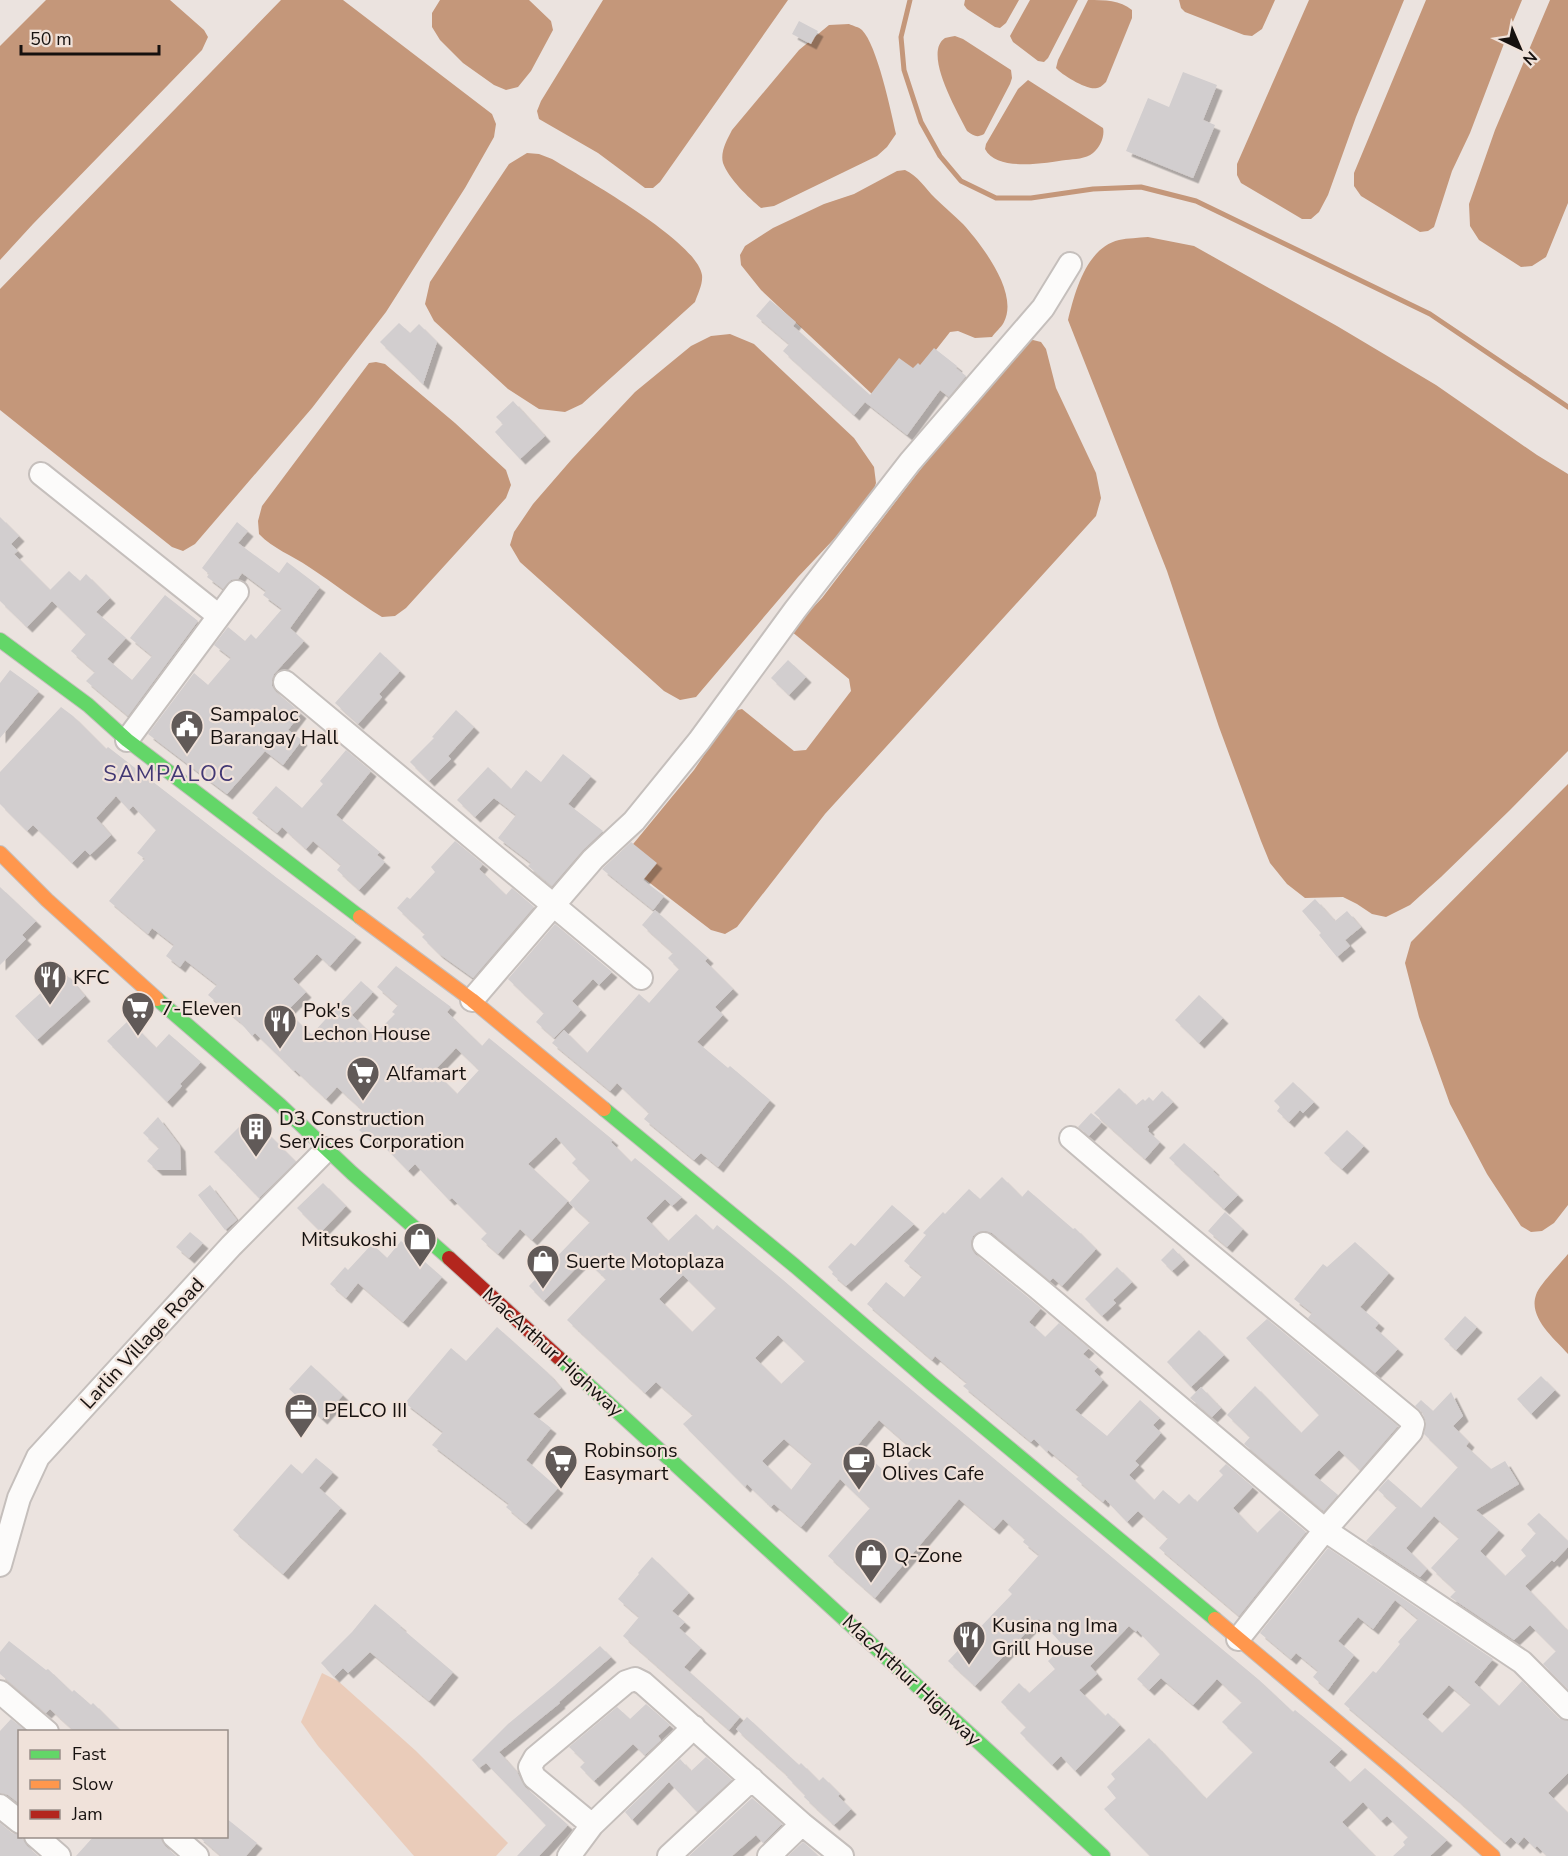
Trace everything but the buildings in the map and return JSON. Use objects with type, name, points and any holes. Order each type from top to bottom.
[{"type":"main road","points":[[0,640],[88,705],[127,740],[288,864],[472,1000],[795,1266],[932,1384],[1396,1771],[1493,1856]]},
{"type":"main road","name":"MacArthur Highway","points":[[0,853],[47,900],[143,987],[280,1105],[1103,1856]]},
{"type":"street","points":[[472,1000],[593,859],[634,821],[699,741],[795,610],[910,462],[1043,308],[1070,264]]},
{"type":"street","points":[[41,474],[219,616]]},
{"type":"street","points":[[127,740],[237,592]]},
{"type":"street","points":[[285,682],[641,978]]},
{"type":"street","points":[[1071,1138],[1410,1419],[1413,1424],[1412,1432],[1325,1530],[1238,1639]]},
{"type":"street","name":"Larlin Village Road","points":[[0,1565],[19,1498],[38,1457],[231,1246],[327,1149]]},
{"type":"street","points":[[984,1244],[1325,1530],[1522,1662],[1568,1708]]},
{"type":"street","points":[[591,1825],[534,1777],[530,1767],[535,1758],[626,1682],[635,1679],[643,1683],[802,1824],[842,1856]]},
{"type":"street","points":[[0,1692],[46,1730]]},
{"type":"street","points":[[569,1856],[591,1825],[694,1727]]},
{"type":"street","points":[[669,1856],[752,1779]]},
{"type":"street","points":[[0,1806],[18,1820]]},
{"type":"street","points":[[768,1856],[802,1824]]},
{"type":"street","points":[[38,1838],[59,1856]]},
{"type":"street","points":[[176,1838],[192,1854]]},
{"type":"shaded area","points":[[46,0],[170,0],[204,30],[208,37],[202,50],[0,260],[0,46]]},
{"type":"shaded area","points":[[281,0],[343,0],[492,114],[496,124],[494,137],[465,188],[386,312],[312,408],[195,544],[183,551],[172,547],[0,410],[0,289]]},
{"type":"shaded area","points":[[440,0],[529,0],[551,21],[553,30],[531,71],[518,87],[506,90],[494,85],[463,63],[440,40],[432,27],[432,13]]},
{"type":"shaded area","points":[[603,0],[788,0],[660,182],[653,188],[645,188],[598,153],[539,119],[537,111],[541,101]]},
{"type":"shaded area","points":[[965,0],[1019,0],[1006,23],[1000,28],[967,9],[964,5]]},
{"type":"shaded area","points":[[1030,0],[1078,0],[1044,62],[1038,61],[1013,42],[1010,36]]},
{"type":"shaded area","points":[[1088,0],[1117,2],[1132,10],[1132,18],[1106,82],[1097,88],[1082,85],[1056,68]]},
{"type":"shaded area","points":[[1179,0],[1275,0],[1262,29],[1252,36],[1185,12]]},
{"type":"shaded area","points":[[1309,0],[1404,0],[1356,117],[1328,195],[1319,212],[1311,219],[1302,219],[1241,183],[1237,175],[1237,164]]},
{"type":"shaded area","points":[[1426,0],[1522,0],[1470,133],[1452,171],[1434,227],[1420,232],[1361,196],[1354,186],[1354,173]]},
{"type":"shaded area","points":[[1550,0],[1568,0],[1568,203],[1546,257],[1532,266],[1521,267],[1479,240],[1470,226],[1469,204],[1495,130]]},
{"type":"shaded area","points":[[849,24],[862,30],[873,49],[883,79],[896,134],[877,156],[774,206],[761,208],[729,175],[723,163],[724,146],[732,130],[799,50],[829,25]]},
{"type":"shaded area","points":[[955,36],[1011,70],[1010,84],[984,134],[979,136],[967,131],[950,98],[940,70],[939,46],[945,38]]},
{"type":"shaded area","points":[[1028,80],[1103,128],[1103,138],[1096,151],[1080,158],[1034,164],[1010,163],[991,156],[985,149],[986,144],[1018,89]]},
{"type":"shaded area","points":[[527,153],[539,154],[552,159],[637,211],[681,245],[695,261],[702,275],[695,302],[582,404],[565,412],[539,409],[508,389],[434,321],[425,304],[430,282],[509,164]]},
{"type":"shaded area","points":[[905,170],[918,179],[980,244],[1003,284],[1007,297],[1007,310],[1004,322],[992,337],[975,338],[958,331],[950,332],[917,374],[872,394],[761,290],[741,265],[740,255],[745,246],[773,228],[824,204],[854,194],[897,171]]},
{"type":"shaded area","points":[[1148,237],[1194,246],[1337,326],[1436,385],[1568,474],[1568,751],[1441,877],[1410,905],[1386,917],[1372,914],[1343,897],[1305,898],[1287,884],[1270,863],[1219,727],[1167,571],[1068,320],[1084,272],[1098,252],[1119,240]]},
{"type":"shaded area","points":[[730,334],[754,344],[854,438],[874,467],[876,483],[870,501],[798,577],[696,697],[680,700],[664,691],[520,562],[510,545],[514,532],[533,504],[635,392],[691,346],[711,336]]},
{"type":"shaded area","points":[[1033,340],[1041,342],[1046,349],[1056,388],[1096,473],[1101,498],[1096,516],[825,814],[737,927],[725,934],[711,930],[620,860],[694,770],[734,711],[742,709],[794,751],[806,750],[851,691],[849,679],[791,631],[822,598],[1021,343]]},
{"type":"shaded area","points":[[369,363],[385,364],[455,423],[506,470],[511,485],[506,498],[406,608],[395,616],[382,617],[303,563],[270,544],[259,534],[258,521],[262,506]]},
{"type":"shaded area","points":[[1568,784],[1568,1205],[1554,1223],[1542,1231],[1531,1232],[1521,1226],[1487,1174],[1450,1104],[1419,1017],[1405,963],[1411,942]]},
{"type":"shaded area","points":[[1568,1254],[1568,1354],[1539,1320],[1535,1304],[1536,1295],[1541,1286]]},
{"type":"shaded area","points":[[322,1673],[338,1681],[416,1751],[508,1843],[496,1856],[414,1856],[318,1746],[301,1722]]},
{"type":"waterway","points":[[910,0],[901,37],[904,70],[921,122],[940,156],[961,181],[996,198],[1031,198],[1093,189],[1141,187],[1196,201],[1430,314],[1568,407]]},
{"type":"traffic: fast","points":[[0,640],[88,705],[127,740],[360,917]]},
{"type":"traffic: fast","points":[[157,999],[280,1105],[352,1173],[449,1258]]},
{"type":"traffic: fast","points":[[604,1109],[795,1266],[932,1384],[1215,1619]]},
{"type":"traffic: fast","points":[[559,1358],[1103,1856]]},
{"type":"traffic: slow","points":[[0,853],[47,900],[157,999]]},
{"type":"traffic: slow","points":[[360,917],[472,1000],[604,1109]]},
{"type":"traffic: slow","points":[[1215,1619],[1493,1856]]},
{"type":"traffic: jam","points":[[449,1258],[559,1358]]},
{"type":"place","name":"Sampaloc Barangay Hall","points":[[187,755]]},
{"type":"place","name":"KFC","points":[[50,1006]]},
{"type":"place","name":"7-Eleven","points":[[138,1037]]},
{"type":"place","name":"Pok's Lechon House","points":[[280,1050]]},
{"type":"place","name":"Alfamart","points":[[363,1102]]},
{"type":"place","name":"D3 Construction Services Corporation","points":[[256,1158]]},
{"type":"place","name":"Mitsukoshi","points":[[420,1268]]},
{"type":"place","name":"Suerte Motoplaza","points":[[543,1290]]},
{"type":"place","name":"PELCO III","points":[[301,1439]]},
{"type":"place","name":"Robinsons Easymart","points":[[561,1490]]},
{"type":"place","name":"Black Olives Cafe","points":[[859,1491]]},
{"type":"place","name":"Q-Zone","points":[[871,1584]]},
{"type":"place","name":"Kusina ng Ima Grill House","points":[[969,1666]]},
{"type":"district","name":"SAMPALOC","points":[[169,773]]}]
